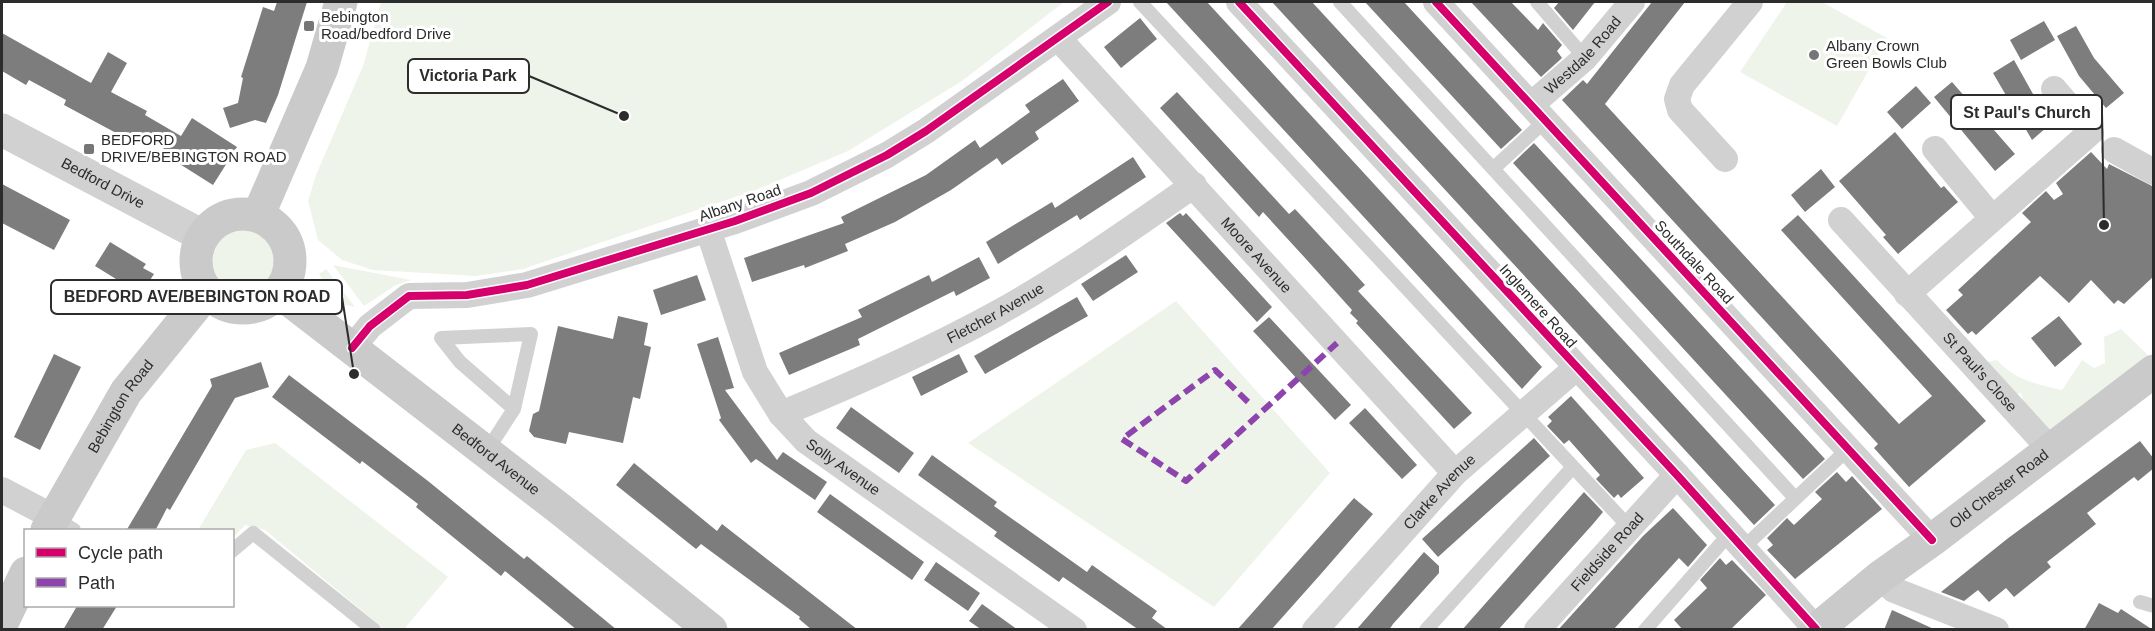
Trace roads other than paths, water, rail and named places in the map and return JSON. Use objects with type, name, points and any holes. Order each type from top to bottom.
[{"type":"main road","points":[[258,216],[322,68],[341,2]]},
{"type":"main road","points":[[230,215],[258,216],[273,223],[289,247],[290,270],[279,292],[262,305],[240,309],[224,305],[207,292],[198,277],[195,261],[198,245],[203,236],[219,220],[230,215]]},
{"type":"main road","name":"Bebington Road","points":[[58,526],[126,392],[207,292]]},
{"type":"main road","name":"Bedford Avenue","points":[[279,292],[711,630]]},
{"type":"main road","name":"Old Chester Road","points":[[1816,629],[1880,577],[2154,371]]},
{"type":"main road","points":[[2,623],[24,577]]},
{"type":"street","name":"Albany Road","points":[[352,348],[370,326],[409,296],[466,295],[527,285],[708,229],[811,193],[887,156],[1108,2]]},
{"type":"street","name":"Inglemere Road","points":[[1239,2],[1677,475],[1816,629]]},
{"type":"street","name":"Southdale Road","points":[[1436,2],[1932,540]]},
{"type":"street","name":"Westdale Road","points":[[1538,113],[1632,2]]},
{"type":"street","points":[[1725,159],[1680,110],[1677,99],[1682,85],[1750,2]]},
{"type":"street","name":"Moore Avenue","points":[[1058,38],[1455,474]]},
{"type":"street","points":[[1907,294],[2091,132],[2054,89]]},
{"type":"street","name":"Bedford Drive","points":[[2,130],[203,236]]},
{"type":"street","points":[[1935,149],[1992,218]]},
{"type":"street","points":[[2114,150],[2154,172]]},
{"type":"street","name":"Fletcher Avenue","points":[[781,414],[859,382],[996,314],[1097,252],[1194,185]]},
{"type":"street","name":"St Paul's Close","points":[[1841,220],[2051,450]]},
{"type":"street","name":"Solly Avenue","points":[[708,229],[755,372],[781,414],[806,441],[1074,630]]},
{"type":"street","name":"Clarke Avenue","points":[[1315,630],[1455,474],[1576,368]]},
{"type":"street","name":"Fieldside Road","points":[[1538,630],[1677,475]]},
{"type":"street","points":[[2,490],[58,526]]},
{"type":"street","points":[[1880,577],[1894,590],[1996,630]]},
{"type":"lane","points":[[1140,2],[1522,415],[1630,528]]},
{"type":"lane","points":[[1340,2],[1795,498]]},
{"type":"lane","points":[[1537,2],[1585,58]]},
{"type":"lane","points":[[1494,168],[1538,113]]},
{"type":"lane","points":[[486,452],[514,408],[531,334],[441,338],[460,362],[514,408]]},
{"type":"lane","points":[[1645,630],[1736,541],[1795,498],[1848,449]]},
{"type":"lane","points":[[1425,630],[1572,468]]},
{"type":"lane","points":[[234,549],[253,533],[374,630]]},
{"type":"lane","points":[[2140,602],[2154,606]]},
{"type":"place","name":"Bebington Road/bedford Drive","points":[[309,26]]},
{"type":"place","name":"Albany Crown Green Bowls Club","points":[[1814,55]]},
{"type":"place","name":"Victoria Park","points":[[624,116]]},
{"type":"place","name":"BEDFORD DRIVE/BEBINGTON ROAD","points":[[89,149]]},
{"type":"place","name":"St Paul's Church","points":[[2104,225]]},
{"type":"place","name":"BEDFORD AVE/BEBINGTON ROAD","points":[[354,374]]}]
